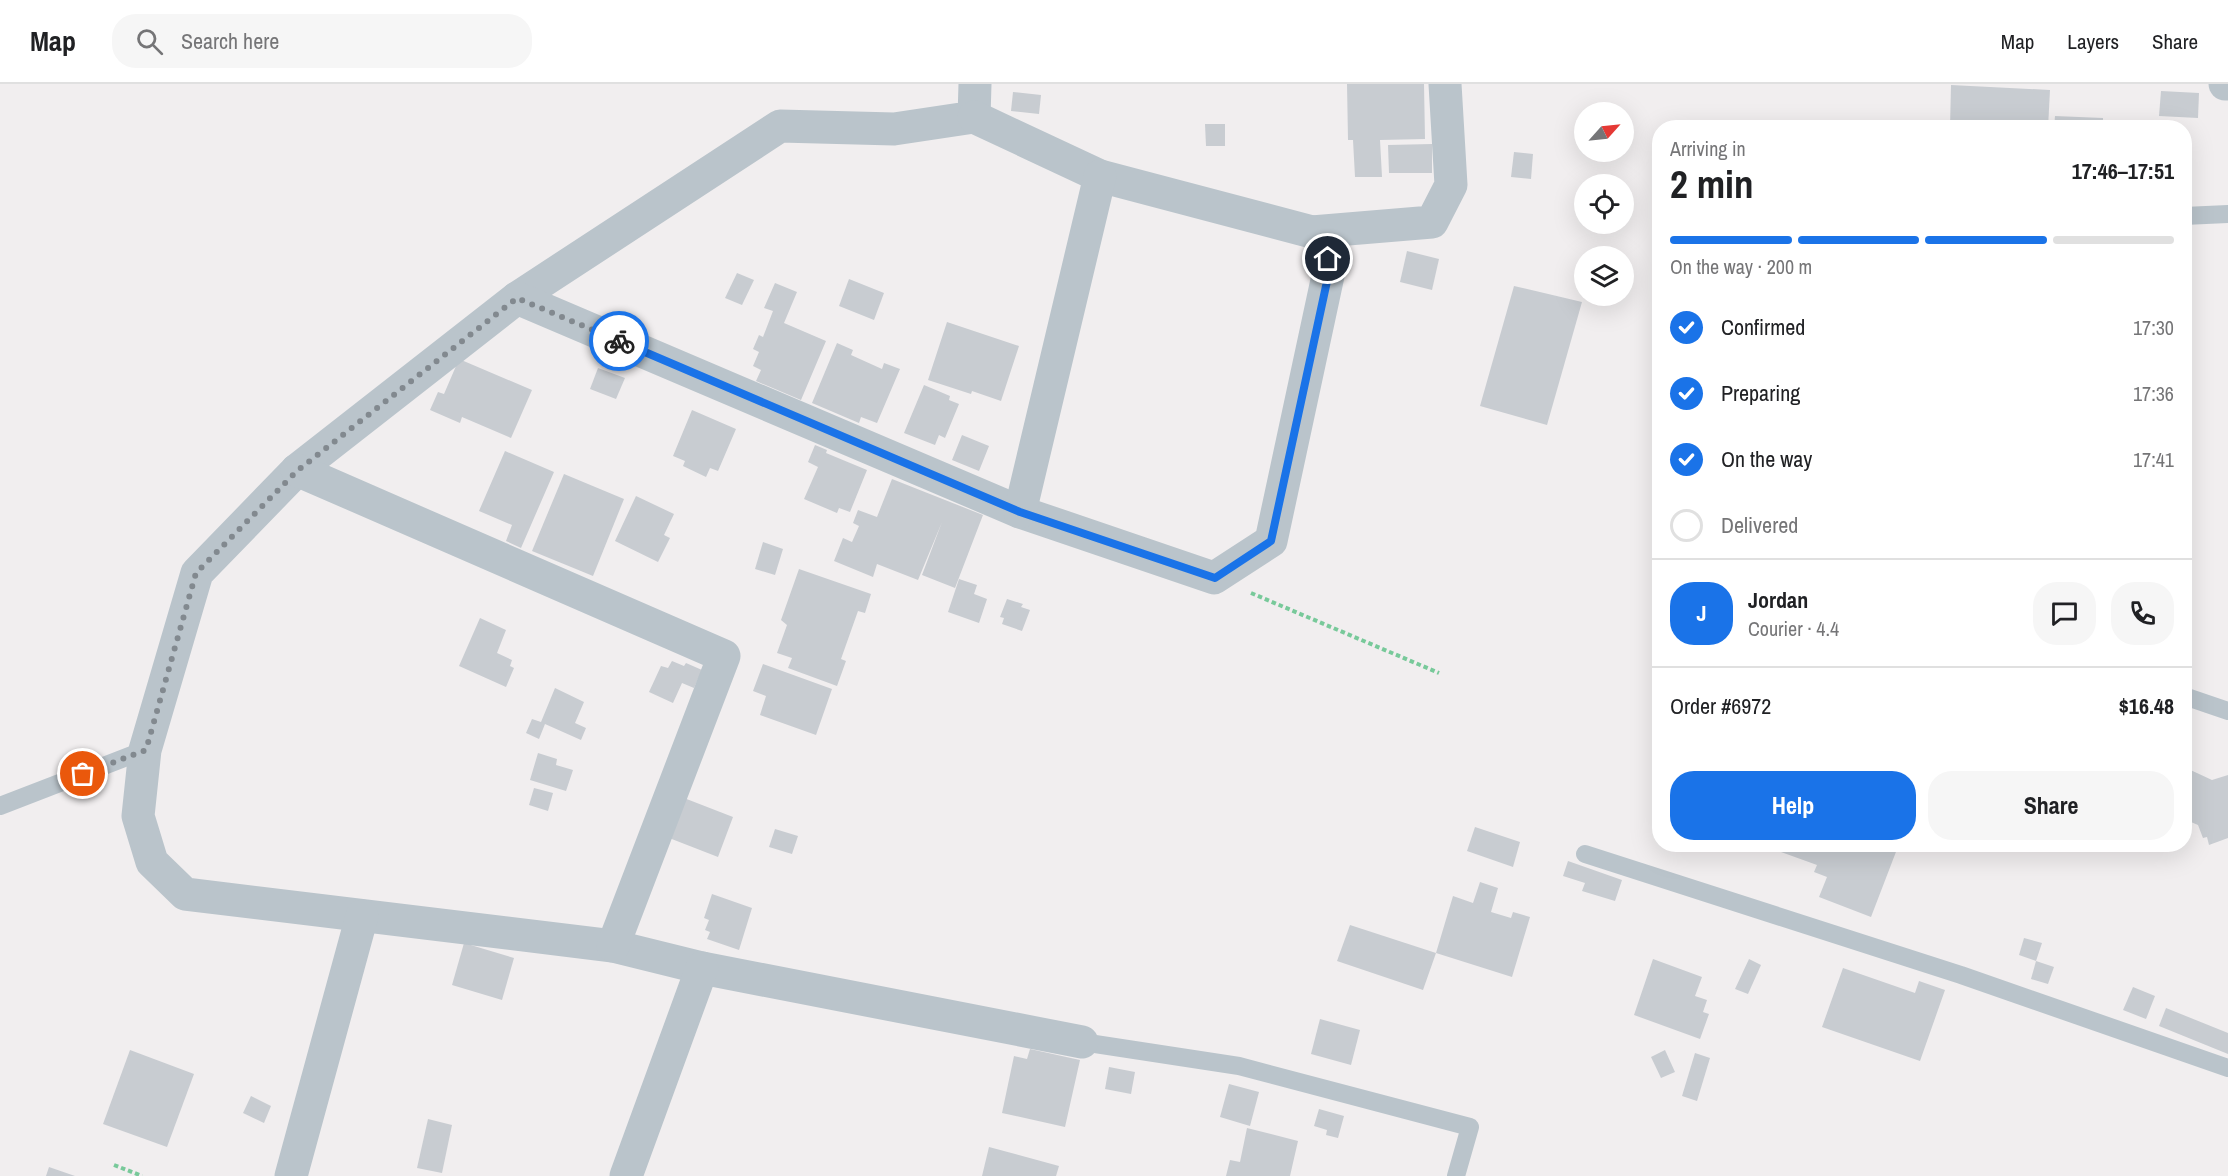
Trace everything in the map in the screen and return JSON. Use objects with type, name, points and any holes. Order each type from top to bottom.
[{"type":"street","points":[[974,117],[975,84]]},
{"type":"street","points":[[1082,1042],[702,968],[613,946],[185,894],[152,862],[138,816],[146,750],[196,573],[297,471],[517,298],[780,126],[894,129],[974,117],[1100,176],[1312,232],[1432,222],[1451,185],[1445,84]]},
{"type":"street","points":[[1020,512],[1100,176]]},
{"type":"street","points":[[517,298],[1020,512],[1215,578],[1271,541],[1329,272],[1328,246],[1312,232]]},
{"type":"street","points":[[297,471],[724,656],[613,946]]},
{"type":"street","points":[[291,1176],[362,916]]},
{"type":"street","points":[[626,1176],[702,968]]},
{"type":"lane","points":[[2192,216],[2228,214]]},
{"type":"lane","points":[[2192,699],[2228,711]]},
{"type":"lane","points":[[0,806],[146,750]]},
{"type":"lane","points":[[1585,854],[1949,971],[2228,1068]]},
{"type":"lane","points":[[1082,1042],[1239,1066],[1470,1127],[1456,1176]]},
{"type":"path","points":[[1215,578],[1439,673]]},
{"type":"path","points":[[114,1165],[142,1176]]},
{"type":"building","points":[[1347,84],[1424,84],[1425,139],[1380,140],[1382,177],[1355,177],[1353,140],[1348,140]]},
{"type":"building","points":[[1951,85],[2050,90],[2048,120],[1950,120]]},
{"type":"building","points":[[2161,91],[2199,93],[2198,118],[2159,116]]},
{"type":"building","points":[[1013,92],[1041,95],[1039,114],[1011,111]]},
{"type":"building","points":[[2055,116],[2103,118],[2103,120],[2055,120]]},
{"type":"building","points":[[1205,124],[1225,124],[1225,146],[1206,146]]},
{"type":"building","points":[[1432,144],[1432,173],[1389,173],[1388,145]]},
{"type":"building","points":[[1514,152],[1533,154],[1531,179],[1511,177]]},
{"type":"building","points":[[1407,251],[1439,259],[1432,290],[1400,282]]},
{"type":"building","points":[[737,273],[754,280],[742,305],[725,298]]},
{"type":"building","points":[[849,279],[884,293],[874,320],[839,306]]},
{"type":"building","points":[[775,283],[797,292],[784,323],[826,341],[801,400],[756,381],[761,370],[753,366],[759,352],[753,349],[759,335],[763,337],[773,311],[764,308]]},
{"type":"building","points":[[1514,286],[1574,300],[1574,306],[1581,306],[1547,425],[1480,406]]},
{"type":"building","points":[[947,322],[1019,346],[1001,401],[928,380]]},
{"type":"building","points":[[837,343],[853,350],[851,355],[882,369],[884,363],[900,369],[877,423],[861,417],[859,423],[812,403]]},
{"type":"building","points":[[459,359],[532,390],[511,438],[462,417],[460,423],[430,410],[438,392],[444,394]]},
{"type":"building","points":[[598,368],[625,378],[616,399],[590,389]]},
{"type":"building","points":[[924,385],[950,396],[949,400],[959,404],[945,438],[939,435],[935,445],[904,433]]},
{"type":"building","points":[[692,410],[736,429],[718,471],[710,468],[706,477],[683,466],[685,461],[673,456]]},
{"type":"building","points":[[962,435],[989,446],[979,471],[952,460]]},
{"type":"building","points":[[815,445],[827,450],[826,453],[867,470],[850,512],[839,508],[837,513],[804,499],[818,467],[808,462]]},
{"type":"building","points":[[505,451],[554,472],[521,548],[506,541],[512,525],[479,511]]},
{"type":"building","points":[[564,474],[624,499],[593,576],[532,551]]},
{"type":"building","points":[[892,479],[983,515],[955,588],[922,575],[942,522],[918,580],[877,564],[873,577],[834,561],[843,538],[852,542],[859,526],[853,523],[858,510],[877,517]]},
{"type":"building","points":[[636,496],[674,514],[664,535],[670,538],[658,562],[615,541]]},
{"type":"building","points":[[763,542],[783,549],[775,575],[755,569]]},
{"type":"building","points":[[799,569],[871,594],[865,613],[858,611],[841,659],[846,661],[837,686],[788,668],[792,658],[777,653],[787,625],[781,620]]},
{"type":"building","points":[[959,579],[977,585],[974,594],[987,599],[979,623],[948,612]]},
{"type":"building","points":[[1007,599],[1023,604],[1021,607],[1030,610],[1022,631],[1002,624],[1004,618],[1000,617]]},
{"type":"building","points":[[480,618],[506,630],[497,653],[512,660],[510,666],[514,668],[506,687],[459,666]]},
{"type":"building","points":[[672,661],[684,666],[686,663],[702,670],[694,688],[682,683],[673,703],[649,692],[661,666],[668,668]]},
{"type":"building","points":[[763,664],[832,689],[816,735],[760,715],[766,696],[753,691]]},
{"type":"building","points":[[555,688],[584,702],[575,723],[586,728],[581,740],[545,724],[539,739],[526,733],[532,719],[541,722]]},
{"type":"building","points":[[538,753],[557,759],[556,765],[573,770],[566,791],[530,780]]},
{"type":"building","points":[[2192,771],[2212,780],[2228,775],[2228,838],[2209,845],[2207,837],[2203,838],[2198,825],[2192,822]]},
{"type":"building","points":[[534,788],[553,793],[548,811],[529,805]]},
{"type":"building","points":[[684,798],[733,817],[718,857],[664,836]]},
{"type":"building","points":[[1475,827],[1520,842],[1513,867],[1467,851]]},
{"type":"building","points":[[775,829],[798,836],[792,854],[769,847]]},
{"type":"building","points":[[1781,852],[1896,852],[1871,917],[1819,897],[1827,877],[1814,872],[1817,865]]},
{"type":"building","points":[[1568,861],[1622,880],[1615,901],[1582,891],[1585,883],[1563,876]]},
{"type":"building","points":[[1480,882],[1498,888],[1491,912],[1511,918],[1513,912],[1530,917],[1512,977],[1436,953],[1453,896],[1473,903]]},
{"type":"building","points":[[712,894],[752,908],[739,950],[707,939],[710,932],[705,930],[709,920],[704,918]]},
{"type":"building","points":[[1350,925],[1436,953],[1423,990],[1337,961]]},
{"type":"building","points":[[2024,938],[2042,943],[2036,961],[2019,955]]},
{"type":"building","points":[[464,943],[514,958],[502,1000],[452,985]]},
{"type":"building","points":[[1653,959],[1702,977],[1695,996],[1707,1000],[1703,1012],[1709,1014],[1700,1039],[1634,1015]]},
{"type":"building","points":[[1749,959],[1761,965],[1748,994],[1735,989]]},
{"type":"building","points":[[2036,961],[2054,967],[2048,984],[2031,979]]},
{"type":"building","points":[[1843,968],[1915,993],[1919,981],[1945,990],[1920,1061],[1822,1027]]},
{"type":"building","points":[[2133,987],[2155,996],[2146,1019],[2123,1010]]},
{"type":"building","points":[[2166,1008],[2228,1033],[2228,1054],[2159,1026]]},
{"type":"building","points":[[1320,1019],[1360,1030],[1351,1065],[1311,1054]]},
{"type":"building","points":[[1030,1049],[1080,1060],[1065,1127],[1002,1113],[1014,1056],[1027,1059]]},
{"type":"building","points":[[130,1050],[194,1074],[167,1147],[103,1124]]},
{"type":"building","points":[[1665,1050],[1675,1072],[1661,1078],[1651,1057]]},
{"type":"building","points":[[1695,1053],[1710,1058],[1697,1101],[1682,1096]]},
{"type":"building","points":[[1109,1067],[1135,1072],[1131,1094],[1105,1089]]},
{"type":"building","points":[[1229,1084],[1259,1092],[1250,1126],[1220,1117]]},
{"type":"building","points":[[251,1096],[271,1106],[264,1123],[243,1113]]},
{"type":"building","points":[[1319,1109],[1344,1116],[1338,1138],[1326,1135],[1327,1130],[1314,1126]]},
{"type":"building","points":[[428,1119],[452,1125],[442,1173],[417,1168]]},
{"type":"building","points":[[1247,1128],[1298,1141],[1290,1176],[1226,1176],[1230,1160],[1240,1162]]},
{"type":"building","points":[[989,1147],[1059,1166],[1056,1176],[982,1176]]},
{"type":"building","points":[[49,1167],[75,1176],[46,1176]]},
{"type":"way so far","points":[[83,774],[146,750],[196,573],[297,471],[517,298],[619,341]]},
{"type":"route","points":[[619,341],[1020,512],[1215,578],[1271,541],[1329,272],[1328,259]]}]
